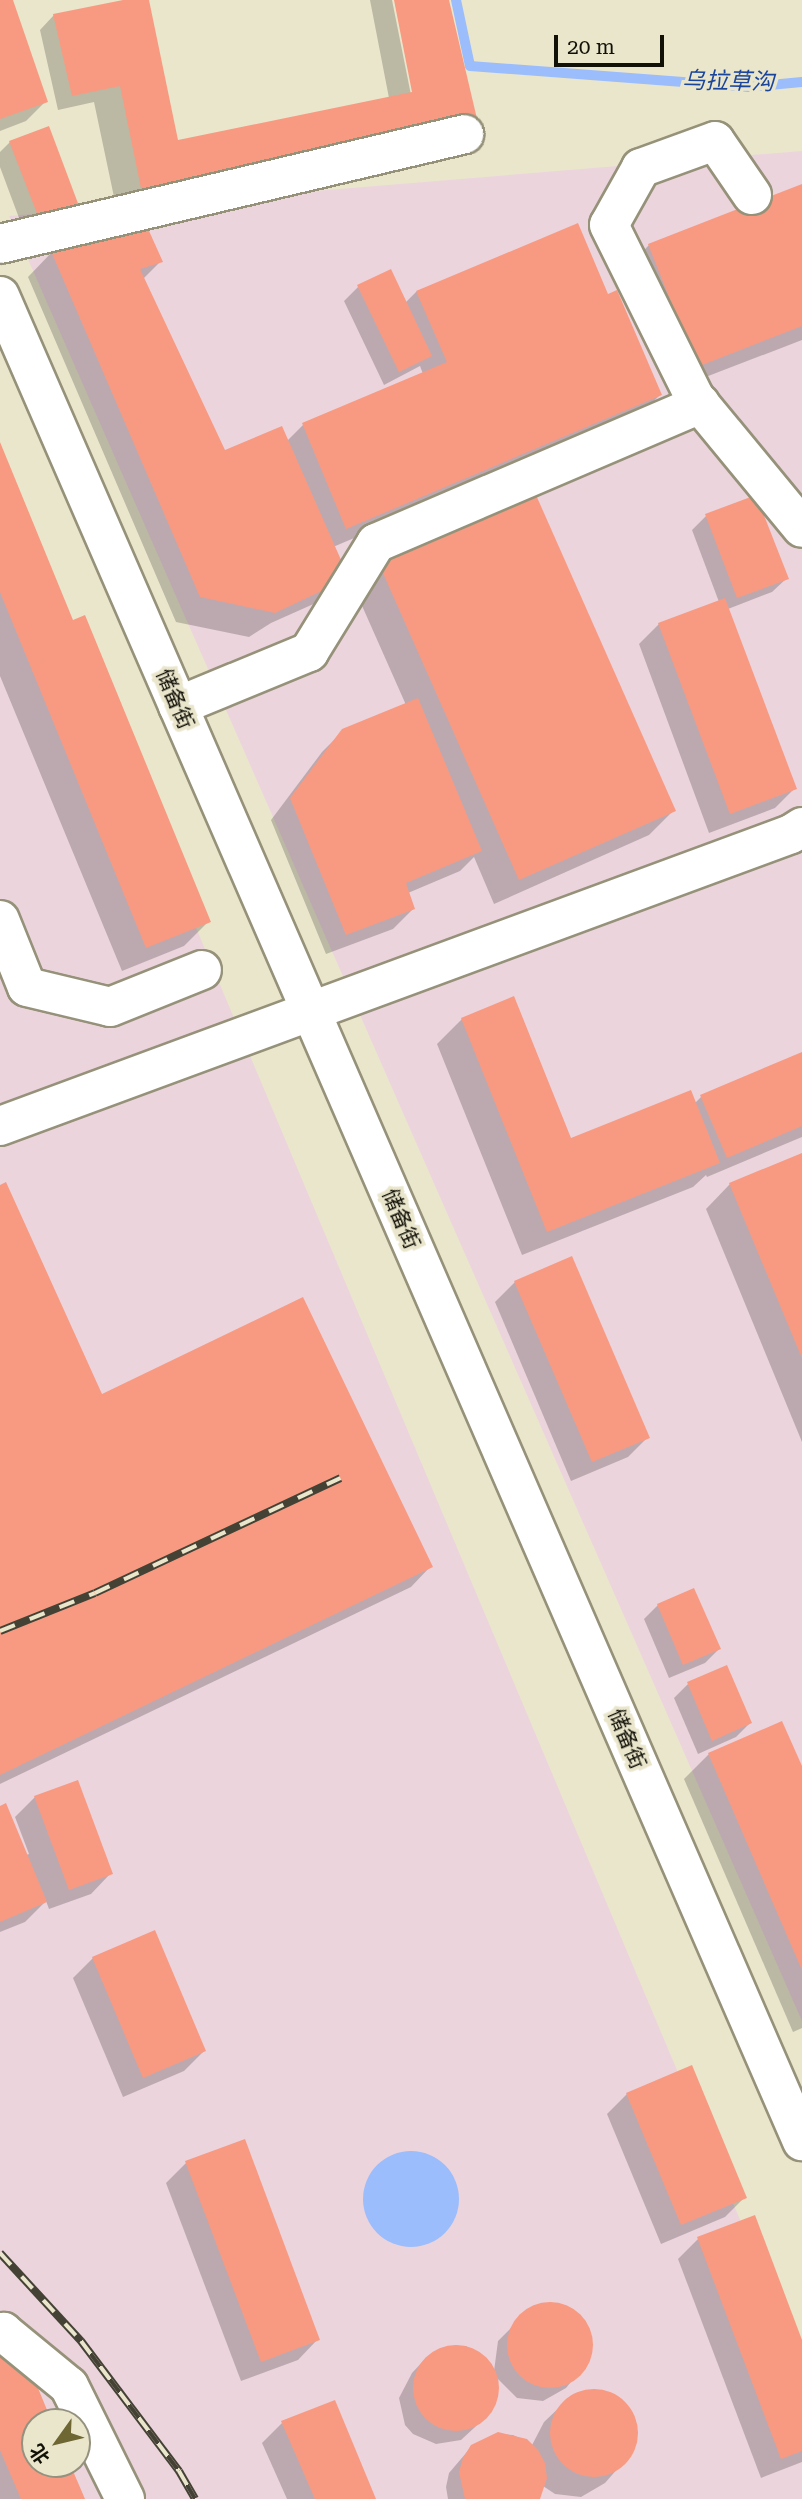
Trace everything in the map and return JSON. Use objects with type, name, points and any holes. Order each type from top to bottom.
[{"type":"street","points":[[0,244],[464,134]]},
{"type":"street","points":[[752,195],[715,141],[641,168],[609,225],[700,404],[802,528]]},
{"type":"street","name":"储备街","points":[[0,296],[801,2135]]},
{"type":"street","points":[[178,706],[309,652],[376,544],[700,404]]},
{"type":"street","points":[[0,1126],[312,1013],[791,834],[802,827]]},
{"type":"street","points":[[0,920],[14,986],[110,1007],[202,970]]},
{"type":"street","points":[[0,2334],[4,2332],[69,2386],[125,2499]]},
{"type":"shaded area","points":[[802,151],[802,2021],[9,216]]},
{"type":"shaded area","points":[[0,462],[802,2367],[802,2499],[0,2499]]},
{"type":"water","points":[[411,2151],[429,2155],[445,2165],[455,2181],[459,2199],[455,2217],[445,2233],[429,2243],[411,2247],[393,2243],[377,2233],[367,2217],[363,2199],[367,2181],[377,2165],[393,2155]]},
{"type":"building","points":[[0,0],[13,0],[48,102],[0,119]]},
{"type":"building","points":[[123,0],[149,0],[178,140],[412,92],[394,0],[449,0],[478,123],[142,193],[120,86],[72,96],[53,14]]},
{"type":"building","points":[[49,126],[79,206],[40,221],[9,141]]},
{"type":"building","points":[[802,184],[802,326],[697,367],[648,244]]},
{"type":"building","points":[[145,222],[163,262],[140,269],[225,450],[282,426],[349,578],[275,613],[200,597],[51,251]]},
{"type":"building","points":[[578,223],[608,294],[617,290],[662,395],[346,529],[302,423],[447,362],[416,291]]},
{"type":"building","points":[[391,269],[432,356],[399,372],[357,285]]},
{"type":"building","points":[[0,442],[73,620],[85,615],[211,922],[146,948],[0,592]]},
{"type":"building","points":[[536,495],[676,811],[519,880],[379,564]]},
{"type":"building","points":[[756,495],[789,579],[737,598],[705,514]]},
{"type":"building","points":[[725,598],[797,789],[730,814],[658,623]]},
{"type":"building","points":[[418,698],[482,851],[406,883],[415,909],[346,935],[290,798],[342,729]]},
{"type":"building","points":[[514,996],[571,1138],[691,1090],[720,1163],[547,1232],[461,1018]]},
{"type":"building","points":[[802,1052],[802,1126],[727,1158],[700,1095]]},
{"type":"building","points":[[802,1153],[802,1358],[729,1183]]},
{"type":"building","points":[[6,1182],[102,1394],[303,1297],[433,1567],[0,1775],[0,1185]]},
{"type":"building","points":[[572,1256],[650,1438],[592,1462],[514,1281]]},
{"type":"building","points":[[694,1588],[721,1649],[683,1665],[657,1604]]},
{"type":"building","points":[[727,1665],[752,1723],[712,1741],[687,1682]]},
{"type":"building","points":[[782,1721],[802,1766],[802,1970],[708,1753]]},
{"type":"building","points":[[78,1780],[113,1874],[69,1890],[34,1796]]},
{"type":"building","points":[[6,1803],[47,1902],[0,1922],[0,1806]]},
{"type":"building","points":[[155,1930],[206,2051],[143,2078],[92,1957]]},
{"type":"building","points":[[692,2065],[747,2198],[681,2225],[626,2093]]},
{"type":"building","points":[[245,2139],[320,2340],[261,2362],[185,2161]]},
{"type":"building","points":[[755,2215],[802,2340],[802,2451],[781,2459],[697,2237]]},
{"type":"building","points":[[550,2302],[566,2306],[580,2315],[589,2329],[593,2345],[589,2361],[580,2375],[566,2384],[550,2388],[534,2384],[520,2375],[511,2361],[507,2345],[511,2329],[520,2315],[534,2306]]},
{"type":"building","points":[[456,2345],[473,2348],[487,2357],[496,2371],[499,2388],[496,2405],[487,2419],[473,2428],[456,2431],[439,2428],[425,2419],[416,2405],[413,2388],[416,2371],[425,2357],[439,2348]]},
{"type":"building","points":[[21,2347],[46,2408],[21,2408],[21,2478],[76,2478],[85,2499],[21,2499],[0,2450],[0,2356]]},
{"type":"building","points":[[585,2389],[603,2389],[619,2396],[631,2408],[638,2424],[638,2442],[631,2458],[619,2470],[603,2477],[585,2477],[569,2470],[557,2458],[550,2442],[550,2424],[557,2408],[569,2396]]},
{"type":"building","points":[[335,2400],[376,2499],[315,2499],[281,2421]]},
{"type":"building","points":[[498,2432],[527,2439],[538,2450],[545,2463],[547,2478],[540,2499],[465,2499],[459,2472],[463,2458],[471,2445]]},
{"type":"waterway","name":"乌拉草沟","points":[[456,0],[470,66],[749,87],[802,82]]},
{"type":"railway","points":[[0,1631],[95,1593],[340,1478]]},
{"type":"railway","points":[[0,2253],[81,2341],[179,2471],[195,2499]]}]
